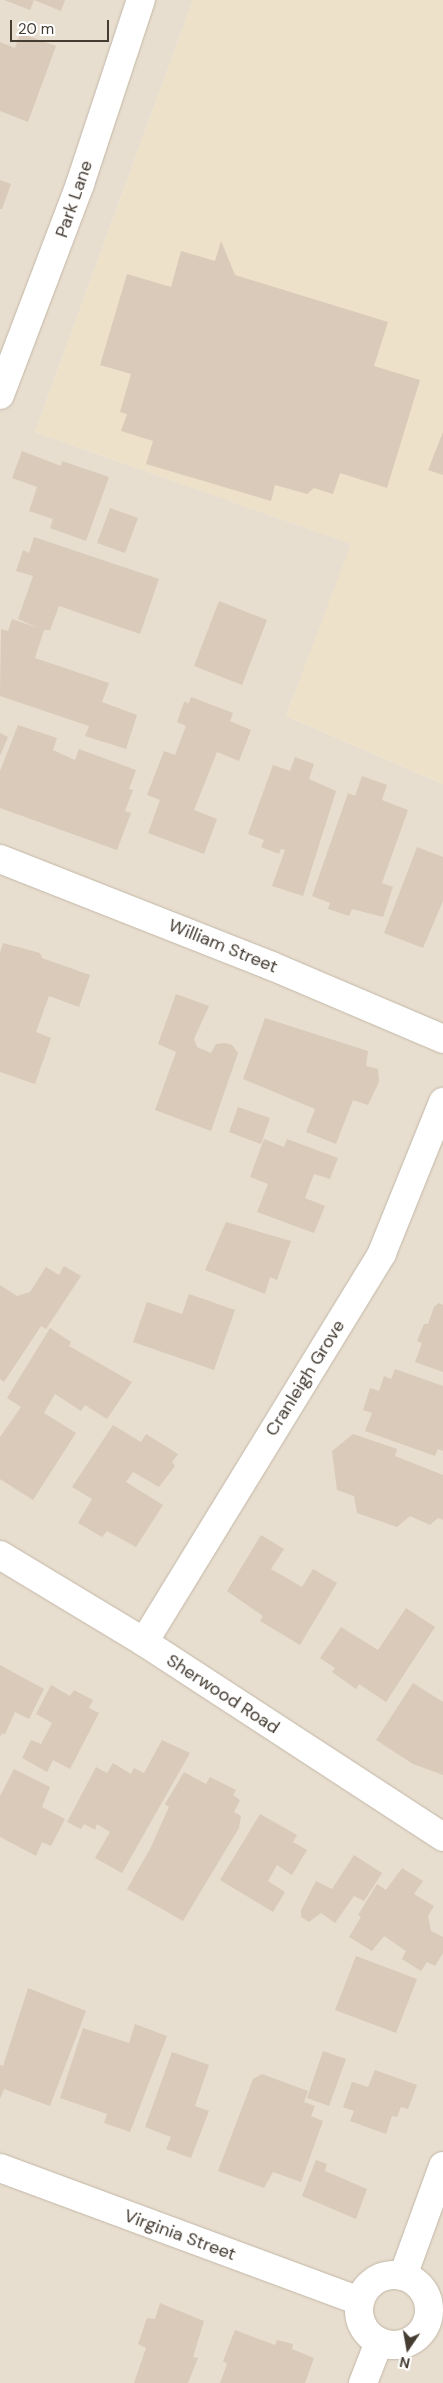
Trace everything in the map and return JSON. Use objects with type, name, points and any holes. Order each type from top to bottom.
[{"type":"street","name":"Park Lane","points":[[0,395],[6,361],[70,212],[141,0]]},
{"type":"street","name":"William Street","points":[[0,859],[254,959],[443,1039]]},
{"type":"street","name":"Cranleigh Grove","points":[[144,1642],[382,1253],[443,1102]]},
{"type":"street","name":"Sherwood Road","points":[[0,1555],[144,1642],[443,1837]]},
{"type":"street","points":[[403,2276],[443,2166]]},
{"type":"street","name":"Virginia Street","points":[[0,2168],[360,2301]]},
{"type":"street","points":[[403,2276],[412,2280],[425,2293],[435,2324],[408,2342],[398,2345],[379,2342],[362,2325],[360,2301],[377,2279],[403,2276]]},
{"type":"street","points":[[363,2383],[379,2342]]},
{"type":"shaded area","points":[[0,0],[193,0],[35,432],[352,544],[286,716],[443,784],[443,2383],[0,2383]]},
{"type":"shaded area","points":[[193,0],[443,0],[443,784],[286,716],[351,544],[35,432]]},
{"type":"building","points":[[4,0],[34,0],[30,10]]},
{"type":"building","points":[[34,0],[65,0],[61,11]]},
{"type":"building","points":[[20,33],[56,46],[28,122],[0,111],[0,42],[15,48]]},
{"type":"building","points":[[0,180],[11,184],[2,209],[0,209]]},
{"type":"building","points":[[221,241],[235,275],[388,322],[374,366],[420,380],[387,488],[340,473],[333,494],[314,488],[307,494],[275,485],[271,501],[146,464],[153,441],[121,431],[127,414],[120,412],[131,374],[100,365],[127,274],[171,287],[181,251],[215,261]]},
{"type":"building","points":[[443,432],[443,475],[428,470]]},
{"type":"building","points":[[22,451],[61,466],[62,461],[109,477],[86,541],[50,528],[53,519],[29,511],[37,487],[12,478]]},
{"type":"building","points":[[110,508],[138,518],[125,553],[97,543]]},
{"type":"building","points":[[34,537],[159,579],[140,634],[59,606],[50,630],[44,630],[35,658],[109,683],[102,702],[137,715],[126,749],[85,736],[89,726],[0,696],[1,629],[8,631],[12,619],[38,628],[18,619],[33,576],[16,571],[23,550],[29,553]]},
{"type":"building","points":[[219,601],[267,620],[242,685],[194,666]]},
{"type":"building","points":[[191,697],[233,713],[230,721],[251,730],[239,761],[217,752],[194,810],[217,819],[204,854],[148,833],[160,800],[147,795],[164,751],[175,755],[186,726],[177,722],[184,702],[189,703]]},
{"type":"building","points":[[18,725],[57,738],[53,750],[75,760],[79,749],[136,770],[129,789],[133,790],[125,811],[131,813],[117,850],[0,808],[0,771]]},
{"type":"building","points":[[0,733],[8,737],[0,756]]},
{"type":"building","points":[[295,757],[314,764],[309,779],[336,791],[303,896],[272,886],[285,850],[281,849],[279,854],[261,847],[264,840],[248,834],[273,765],[290,771]]},
{"type":"building","points":[[362,776],[387,785],[382,800],[408,810],[382,883],[393,887],[383,917],[352,909],[349,916],[328,909],[330,903],[312,896],[348,793],[355,796]]},
{"type":"building","points":[[417,847],[443,857],[443,901],[423,948],[384,933]]},
{"type":"building","points":[[3,943],[40,953],[42,958],[90,975],[79,1007],[49,996],[36,1032],[51,1038],[35,1084],[0,1072],[0,953]]},
{"type":"building","points":[[176,994],[209,1006],[194,1039],[197,1047],[211,1053],[216,1044],[225,1043],[232,1045],[238,1053],[211,1131],[155,1110],[176,1052],[158,1044]]},
{"type":"building","points":[[265,1018],[368,1051],[366,1066],[378,1069],[379,1082],[368,1105],[353,1100],[336,1144],[306,1132],[315,1109],[243,1079]]},
{"type":"building","points":[[238,1107],[270,1118],[261,1144],[229,1132]]},
{"type":"building","points":[[264,1139],[284,1147],[287,1139],[338,1158],[330,1179],[314,1174],[305,1198],[325,1206],[314,1233],[257,1212],[268,1184],[250,1177]]},
{"type":"building","points":[[226,1222],[291,1241],[277,1280],[270,1277],[265,1294],[205,1270]]},
{"type":"building","points":[[64,1266],[81,1276],[46,1329],[41,1326],[4,1382],[0,1379],[0,1285],[17,1296],[30,1292],[46,1267],[59,1275]]},
{"type":"building","points":[[189,1294],[235,1310],[214,1370],[133,1342],[147,1302],[182,1314]]},
{"type":"building","points":[[439,1303],[443,1305],[443,1372],[415,1362],[422,1343],[417,1341],[424,1324],[428,1324],[434,1307]]},
{"type":"building","points":[[50,1328],[71,1342],[69,1346],[132,1382],[107,1419],[85,1405],[81,1411],[55,1394],[44,1413],[76,1433],[33,1500],[0,1479],[0,1437],[21,1407],[7,1398]]},
{"type":"building","points":[[395,1369],[443,1386],[443,1451],[438,1449],[435,1456],[365,1431],[372,1413],[363,1410],[370,1388],[379,1391],[384,1376],[391,1379]]},
{"type":"building","points":[[113,1425],[141,1442],[146,1434],[178,1454],[172,1462],[175,1466],[159,1487],[133,1472],[126,1482],[163,1505],[136,1547],[107,1531],[102,1537],[78,1523],[92,1499],[72,1487]]},
{"type":"building","points":[[353,1434],[397,1449],[395,1456],[443,1475],[443,1520],[438,1518],[430,1525],[410,1516],[397,1527],[357,1513],[354,1496],[337,1490],[332,1451]]},
{"type":"building","points":[[261,1535],[284,1549],[271,1569],[302,1587],[313,1569],[337,1583],[300,1645],[260,1621],[263,1616],[227,1591]]},
{"type":"building","points":[[406,1608],[435,1627],[386,1702],[359,1684],[356,1689],[332,1672],[335,1668],[320,1658],[341,1627],[378,1650]]},
{"type":"building","points":[[0,1665],[44,1689],[29,1719],[15,1712],[5,1734],[2,1733],[0,1737]]},
{"type":"building","points":[[413,1683],[443,1702],[443,1775],[413,1764],[376,1740]]},
{"type":"building","points":[[51,1685],[70,1696],[74,1690],[93,1700],[89,1708],[99,1713],[70,1769],[53,1760],[47,1772],[22,1758],[31,1740],[41,1744],[52,1723],[36,1714]]},
{"type":"building","points":[[162,1740],[190,1753],[122,1873],[95,1858],[110,1832],[97,1824],[95,1830],[84,1824],[81,1829],[67,1822],[96,1767],[107,1773],[113,1763],[131,1774],[134,1768],[144,1773]]},
{"type":"building","points":[[14,1769],[50,1787],[42,1807],[65,1819],[51,1846],[42,1842],[36,1856],[0,1837],[0,1796]]},
{"type":"building","points":[[184,1772],[206,1784],[210,1777],[236,1790],[233,1795],[240,1800],[234,1812],[241,1816],[239,1828],[183,1921],[127,1889],[150,1849],[169,1807],[165,1804]]},
{"type":"building","points":[[260,1814],[297,1835],[293,1842],[307,1850],[292,1875],[277,1865],[268,1881],[285,1892],[273,1912],[220,1880]]},
{"type":"building","points":[[354,1855],[382,1873],[364,1901],[354,1896],[335,1923],[321,1913],[309,1922],[301,1917],[301,1910],[316,1881],[332,1889]]},
{"type":"building","points":[[402,1868],[423,1881],[414,1894],[434,1906],[428,1916],[431,1931],[443,1937],[443,1953],[435,1966],[427,1962],[421,1971],[402,1959],[406,1951],[384,1936],[372,1951],[349,1937],[361,1917],[358,1915],[377,1884],[386,1890]]},
{"type":"building","points":[[356,1956],[417,1979],[396,2033],[335,2010]]},
{"type":"building","points":[[28,1988],[86,2011],[50,2106],[4,2089],[0,2099],[0,2065],[3,2066]]},
{"type":"building","points":[[135,2024],[167,2036],[130,2132],[104,2123],[107,2114],[60,2098],[83,2028],[129,2043]]},
{"type":"building","points":[[323,2051],[346,2059],[329,2106],[307,2098]]},
{"type":"building","points":[[172,2052],[209,2065],[195,2106],[209,2111],[191,2158],[166,2149],[171,2137],[145,2127]]},
{"type":"building","points":[[375,2070],[417,2085],[408,2109],[401,2107],[397,2117],[392,2116],[386,2134],[350,2121],[354,2111],[343,2107],[352,2082],[368,2087]]},
{"type":"building","points":[[262,2074],[308,2091],[304,2102],[315,2106],[311,2116],[323,2121],[301,2182],[273,2172],[264,2188],[218,2171],[253,2079]]},
{"type":"building","points":[[316,2160],[327,2164],[325,2171],[367,2189],[356,2219],[302,2196]]},
{"type":"building","points":[[160,2303],[204,2321],[193,2357],[198,2358],[188,2383],[134,2383],[146,2348],[138,2344],[147,2318],[155,2319]]},
{"type":"building","points":[[235,2330],[275,2345],[277,2340],[293,2344],[292,2349],[314,2358],[305,2383],[220,2383],[227,2364],[223,2361]]}]
